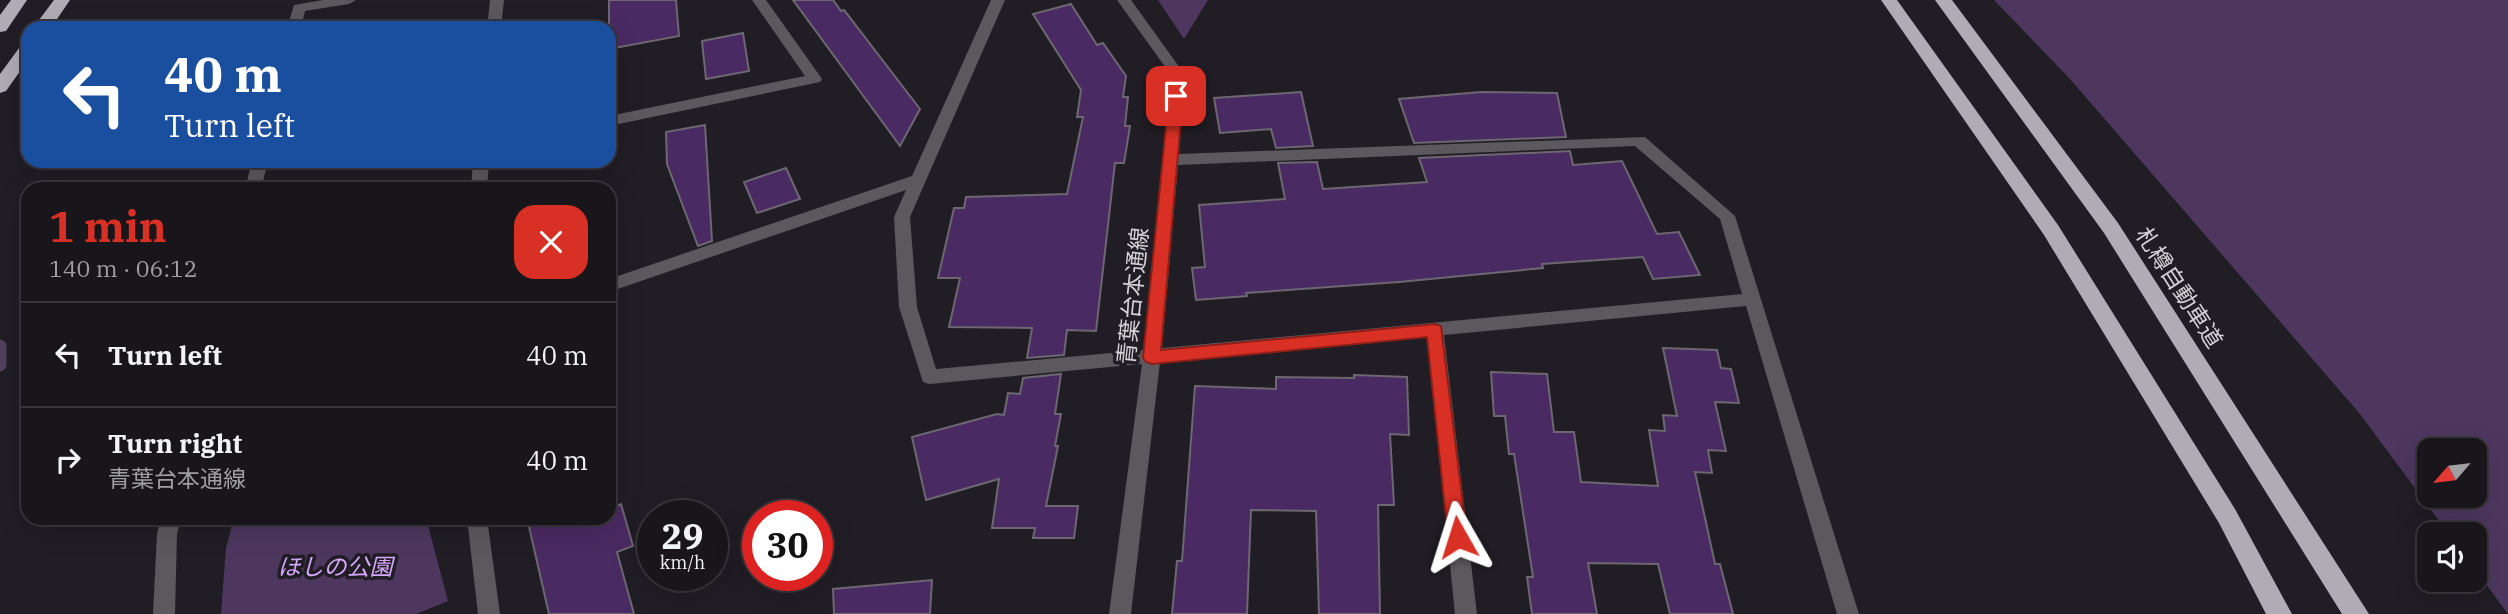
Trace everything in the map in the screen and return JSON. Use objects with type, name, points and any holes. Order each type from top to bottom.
[{"type":"highway","points":[[0,27],[19,0]]},
{"type":"highway","points":[[47,21],[62,0]]},
{"type":"highway","points":[[1889,0],[2051,230],[2227,516],[2279,614]]},
{"type":"highway","name":"札樽自動車道","points":[[1943,0],[2111,228],[2356,614]]},
{"type":"highway","points":[[0,87],[21,58]]},
{"type":"street","points":[[296,21],[299,8],[349,0]]},
{"type":"street","points":[[495,21],[497,0]]},
{"type":"street","points":[[616,120],[815,79],[759,0]]},
{"type":"street","points":[[999,0],[902,217],[908,307],[929,377],[1152,358],[1752,299]]},
{"type":"street","name":"青葉台本通線","points":[[1120,614],[1152,358],[1178,75],[1124,0]]},
{"type":"street","points":[[1170,160],[1639,141],[1727,216],[1848,614]]},
{"type":"street","points":[[616,284],[919,180]]},
{"type":"street","points":[[1435,330],[1466,614]]},
{"type":"street","points":[[164,614],[169,525]]},
{"type":"street","points":[[478,525],[489,614]]},
{"type":"green space","points":[[1158,0],[1208,0],[1184,39]]},
{"type":"green space","points":[[1994,0],[2508,0],[2508,614],[2487,585],[2487,522],[2440,522],[2430,508],[2487,508],[2487,438],[2417,438],[2417,491],[2360,414],[2070,79]]},
{"type":"green space","name":"ほしの公園","points":[[232,525],[428,525],[448,601],[416,614],[221,614],[226,548]]},
{"type":"building","points":[[609,0],[676,0],[679,36],[616,48],[616,21],[609,21]]},
{"type":"building","points":[[793,0],[833,0],[841,11],[844,10],[920,109],[900,146]]},
{"type":"building","points":[[1071,4],[1097,45],[1103,43],[1126,76],[1123,97],[1128,97],[1125,126],[1130,126],[1124,163],[1115,163],[1096,331],[1067,330],[1064,355],[1027,358],[1032,328],[949,327],[960,278],[938,278],[954,208],[964,208],[966,197],[1067,194],[1083,117],[1077,117],[1081,90],[1033,14]]},
{"type":"building","points":[[743,33],[749,71],[706,79],[702,41]]},
{"type":"building","points":[[1301,92],[1313,146],[1276,148],[1271,129],[1220,133],[1214,98]]},
{"type":"building","points":[[1481,92],[1557,93],[1566,137],[1414,143],[1399,99]]},
{"type":"building","points":[[705,125],[712,241],[698,246],[667,164],[666,132]]},
{"type":"building","points":[[1570,151],[1573,165],[1622,161],[1657,234],[1679,232],[1700,275],[1653,279],[1643,257],[1542,264],[1543,268],[1246,293],[1247,296],[1196,300],[1192,268],[1205,267],[1199,205],[1285,199],[1278,163],[1317,162],[1323,189],[1427,182],[1419,158]]},
{"type":"building","points":[[786,168],[800,199],[757,213],[744,182]]},
{"type":"building","points":[[1663,348],[1717,350],[1721,368],[1731,369],[1739,403],[1715,402],[1726,451],[1708,450],[1712,473],[1695,472],[1715,564],[1720,564],[1733,614],[1670,614],[1658,564],[1588,563],[1597,614],[1532,614],[1527,577],[1533,577],[1514,454],[1509,454],[1505,416],[1494,416],[1491,372],[1547,374],[1554,432],[1574,432],[1581,482],[1658,486],[1649,430],[1665,431],[1663,415],[1677,416]]},
{"type":"building","points":[[1061,374],[1055,414],[1061,414],[1055,446],[1058,446],[1046,506],[1078,506],[1074,538],[1033,538],[1035,528],[992,528],[999,479],[926,500],[912,437],[997,414],[1004,415],[1008,393],[1020,394],[1023,378]]},
{"type":"building","points":[[1354,375],[1407,377],[1409,435],[1390,434],[1394,505],[1378,505],[1380,614],[1319,614],[1316,511],[1251,510],[1247,614],[1172,614],[1177,561],[1182,561],[1195,386],[1276,389],[1276,377],[1354,378]]},
{"type":"building","points":[[621,504],[633,546],[617,552],[634,614],[549,614],[529,525],[616,525],[616,506]]},
{"type":"building","points":[[932,580],[930,614],[834,614],[833,589]]},
{"type":"waterway","points":[[0,346],[0,365]]},
{"type":"route","points":[[1176,96],[1152,358],[1435,330],[1458,537]]}]
